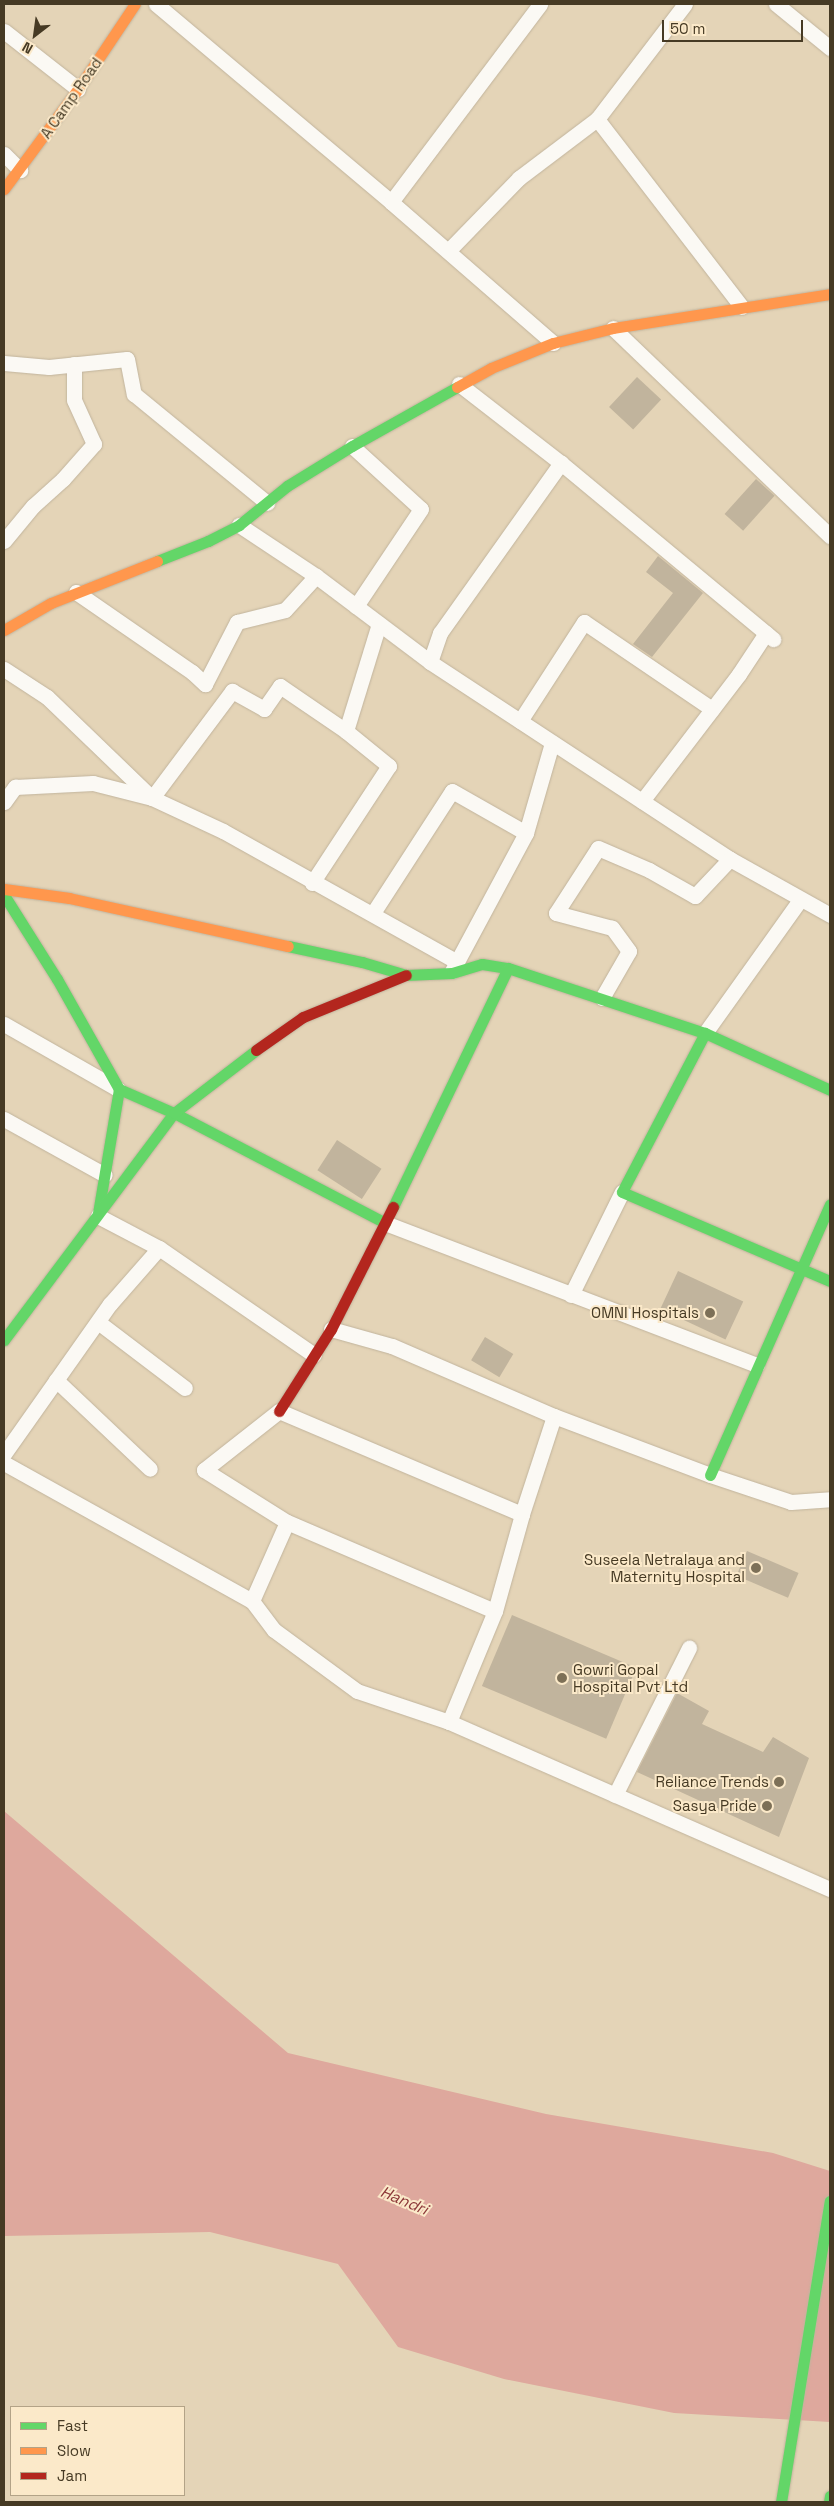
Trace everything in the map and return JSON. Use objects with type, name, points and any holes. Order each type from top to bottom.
[{"type":"street","name":"A Camp Road","points":[[4,189],[20,170],[78,89],[134,4]]},
{"type":"street","points":[[156,4],[391,202],[553,343]]},
{"type":"street","points":[[391,202],[540,4]]},
{"type":"street","points":[[448,251],[519,178],[597,119],[685,4]]},
{"type":"street","points":[[776,4],[830,48]]},
{"type":"street","points":[[4,31],[78,89]]},
{"type":"street","points":[[597,119],[742,308]]},
{"type":"street","points":[[4,154],[20,170]]},
{"type":"street","points":[[4,630],[51,603],[208,541],[239,525],[287,486],[352,446],[490,368],[553,343],[613,328],[830,294]]},
{"type":"street","points":[[613,328],[830,536]]},
{"type":"street","points":[[4,364],[49,367],[127,359],[134,394],[267,503]]},
{"type":"street","points":[[4,541],[32,506],[63,479],[94,444],[74,400],[74,364]]},
{"type":"street","points":[[459,384],[561,463],[769,636],[642,801]]},
{"type":"street","points":[[352,446],[421,509],[356,606]]},
{"type":"street","points":[[430,662],[440,633],[561,463]]},
{"type":"street","points":[[239,525],[316,576],[430,662],[552,743],[730,859],[800,900],[830,915]]},
{"type":"street","points":[[76,592],[192,672],[205,684],[236,622],[285,610],[316,576]]},
{"type":"street","points":[[520,721],[584,622],[712,709]]},
{"type":"street","points":[[346,731],[379,624]]},
{"type":"street","points":[[4,669],[47,697],[152,798]]},
{"type":"street","points":[[152,798],[232,691],[264,709],[280,686],[346,731],[389,766],[312,883]]},
{"type":"street","points":[[454,968],[526,833],[552,743]]},
{"type":"street","points":[[4,802],[15,787],[93,783],[152,798],[224,831],[312,883],[373,914],[454,968]]},
{"type":"street","points":[[373,914],[452,791],[526,833]]},
{"type":"street","points":[[602,998],[629,951],[612,928],[556,913],[598,848],[649,870],[695,896],[730,859]]},
{"type":"street","points":[[4,889],[69,898],[362,962],[406,976]]},
{"type":"street","points":[[4,896],[56,979],[119,1089],[98,1216]]},
{"type":"street","points":[[571,1295],[705,1033],[800,900]]},
{"type":"street","points":[[4,1340],[174,1113],[220,1076],[303,1017],[406,976],[482,964],[508,968],[705,1033],[830,1090]]},
{"type":"street","points":[[494,1611],[287,1522],[204,1470],[279,1411],[330,1329],[385,1223],[508,968]]},
{"type":"street","points":[[4,1024],[119,1089],[174,1113],[385,1223],[757,1365]]},
{"type":"street","points":[[4,1119],[105,1175]]},
{"type":"street","points":[[622,1192],[830,1281]]},
{"type":"street","points":[[710,1475],[757,1365],[830,1204]]},
{"type":"street","points":[[98,1216],[158,1248],[314,1355]]},
{"type":"street","points":[[4,1454],[98,1322],[158,1248]]},
{"type":"street","points":[[98,1322],[186,1388]]},
{"type":"street","points":[[330,1329],[392,1346],[554,1416],[710,1475],[791,1502],[830,1499]]},
{"type":"street","points":[[56,1380],[150,1469]]},
{"type":"street","points":[[279,1411],[522,1514]]},
{"type":"street","points":[[449,1722],[494,1611],[522,1514],[554,1416]]},
{"type":"street","points":[[4,1463],[252,1601],[274,1630],[357,1691],[449,1722],[830,1889]]},
{"type":"street","points":[[252,1601],[287,1522]]},
{"type":"street","points":[[615,1795],[689,1648]]},
{"type":"street","points":[[781,2502],[830,2201]]},
{"type":"street","points":[[829,2502],[830,2496]]},
{"type":"water","name":"Handri","points":[[4,1811],[288,2053],[546,2114],[773,2153],[830,2171],[830,2422],[674,2413],[504,2379],[398,2347],[338,2264],[210,2232],[4,2236]]},
{"type":"building","points":[[637,377],[661,400],[633,429],[609,407]]},
{"type":"building","points":[[756,479],[775,496],[743,531],[725,514]]},
{"type":"building","points":[[658,556],[703,593],[652,657],[633,644],[673,593],[646,572]]},
{"type":"building","points":[[337,1140],[381,1169],[362,1199],[317,1170]]},
{"type":"building","points":[[678,1271],[743,1301],[726,1339],[660,1309]]},
{"type":"building","points":[[485,1337],[513,1354],[499,1377],[471,1360]]},
{"type":"building","points":[[747,1551],[799,1573],[788,1598],[736,1576]]},
{"type":"building","name":"Gowri Gopal Hospital Pvt Ltd","points":[[512,1615],[636,1668],[606,1739],[482,1686]]},
{"type":"building","points":[[677,1693],[709,1711],[702,1724],[763,1752],[773,1737],[809,1758],[779,1837],[637,1772]]},
{"type":"traffic: fast","points":[[157,561],[208,541],[239,525],[287,486],[352,446],[457,387]]},
{"type":"traffic: fast","points":[[4,895],[57,979],[119,1089],[98,1213]]},
{"type":"traffic: fast","points":[[288,946],[362,962],[406,975],[452,973],[482,964],[508,968],[705,1033],[830,1090]]},
{"type":"traffic: fast","points":[[393,1207],[508,968]]},
{"type":"traffic: fast","points":[[705,1033],[622,1192],[830,1281]]},
{"type":"traffic: fast","points":[[4,1340],[174,1113],[256,1050]]},
{"type":"traffic: fast","points":[[119,1089],[174,1113],[385,1223]]},
{"type":"traffic: fast","points":[[710,1475],[830,1204]]},
{"type":"traffic: fast","points":[[781,2502],[830,2201]]},
{"type":"traffic: fast","points":[[829,2502],[830,2496]]},
{"type":"traffic: slow","points":[[4,189],[78,89],[135,4]]},
{"type":"traffic: slow","points":[[457,387],[491,368],[553,343],[613,328],[830,294]]},
{"type":"traffic: slow","points":[[4,630],[51,603],[157,561]]},
{"type":"traffic: slow","points":[[4,889],[69,898],[288,946]]},
{"type":"traffic: jam","points":[[256,1050],[303,1017],[406,975]]},
{"type":"traffic: jam","points":[[279,1411],[331,1329],[393,1207]]},
{"type":"place","name":"OMNI Hospitals","points":[[710,1313]]},
{"type":"place","name":"Suseela Netralaya and Maternity Hospital","points":[[756,1568]]},
{"type":"place","name":"Gowri Gopal Hospital Pvt Ltd","points":[[562,1678]]},
{"type":"place","name":"Reliance Trends","points":[[779,1782]]},
{"type":"place","name":"Sasya Pride","points":[[767,1806]]}]
